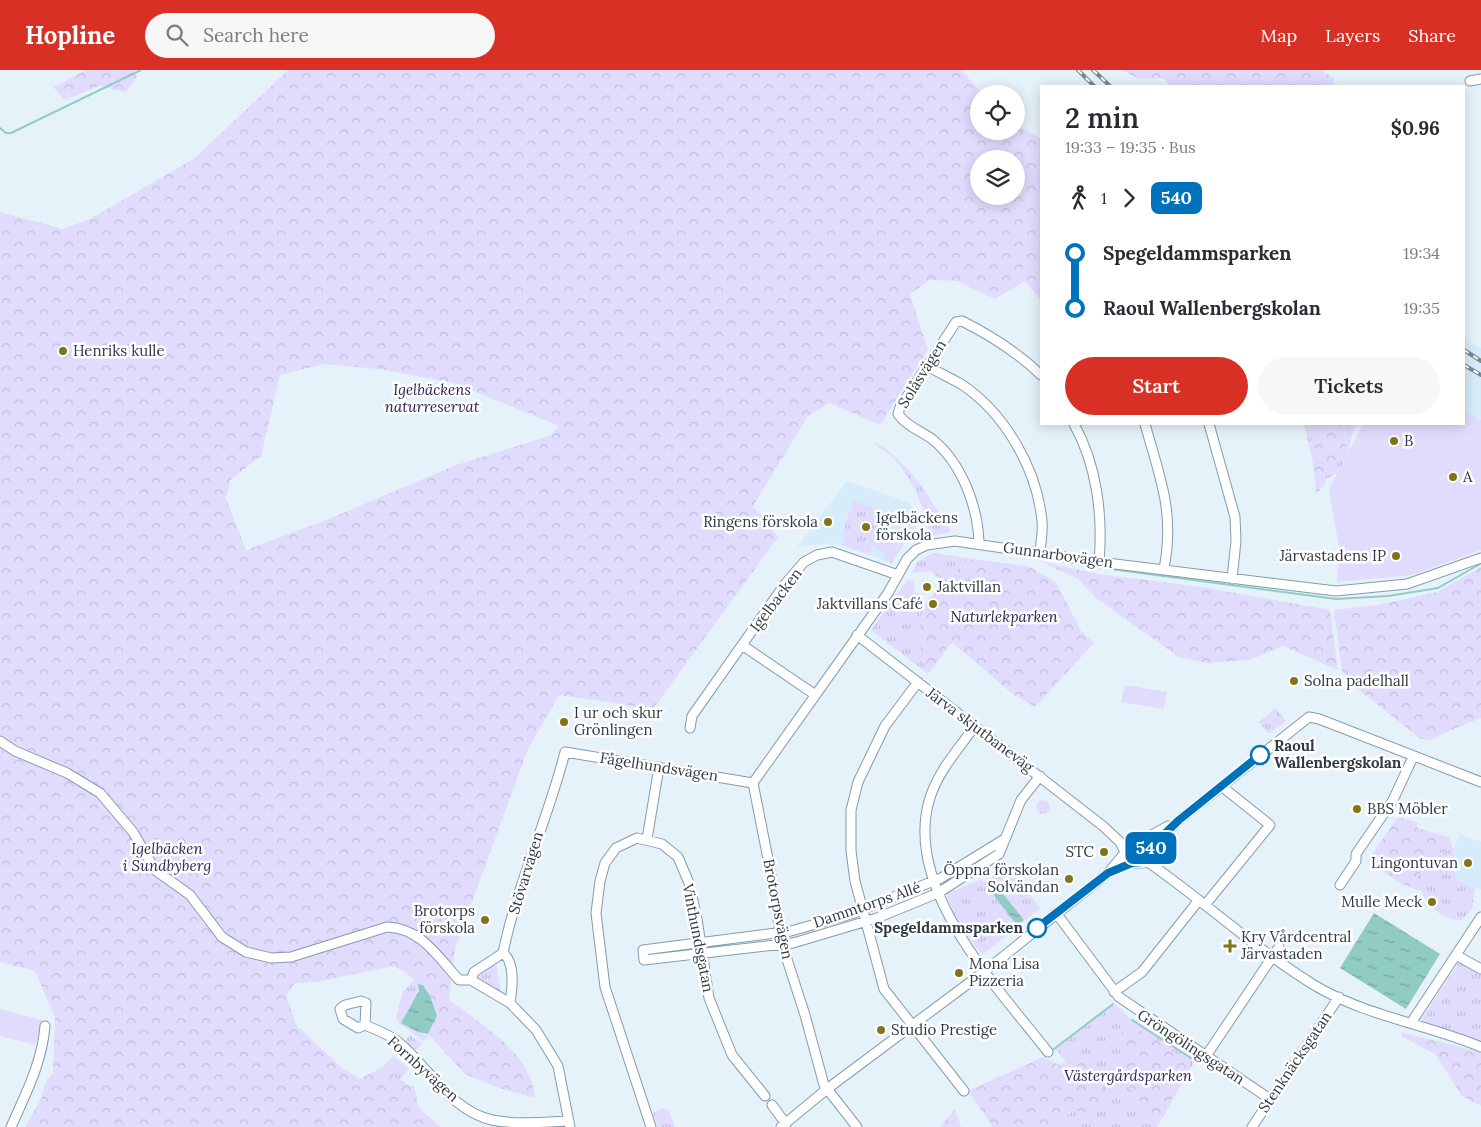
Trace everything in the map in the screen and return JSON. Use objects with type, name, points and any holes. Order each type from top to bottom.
[{"type":"street","points":[[1470,80],[1481,79]]},
{"type":"street","name":"Solåsvägen","points":[[979,544],[976,515],[969,493],[955,466],[933,440],[902,420],[898,414],[924,368],[953,325],[962,321],[996,338],[1020,354],[1040,374]]},
{"type":"street","points":[[927,366],[961,385],[981,400],[1015,442],[1027,462],[1041,511],[1040,551]]},
{"type":"street","points":[[1075,425],[1082,438],[1093,473],[1100,519],[1099,562]]},
{"type":"street","points":[[1145,425],[1166,497],[1169,529],[1164,569]]},
{"type":"street","points":[[1209,425],[1235,517],[1236,541],[1232,579]]},
{"type":"street","name":"Gunnarbovägen","points":[[752,783],[857,635],[907,559],[916,550],[927,545],[941,541],[955,541],[1040,551],[1099,562],[1336,591],[1407,584],[1481,558]]},
{"type":"street","name":"Igelbacken","points":[[690,728],[692,716],[794,572],[804,562],[817,555],[832,552],[898,575]]},
{"type":"street","name":"Järva skjutbaneväg","points":[[857,635],[1125,844]]},
{"type":"street","name":"Igelbacken","points":[[742,645],[814,694]]},
{"type":"street","points":[[918,682],[885,726],[868,756],[854,792],[850,829],[851,851],[862,910],[884,989],[964,1091]]},
{"type":"street","points":[[772,1105],[784,1125],[827,1089],[985,971],[1108,873],[1132,863],[1139,864],[1145,860],[1149,851],[1179,820],[1309,717],[1319,719],[1481,782]]},
{"type":"street","points":[[974,727],[943,769],[929,801],[927,856],[938,893],[958,935],[1048,1052]]},
{"type":"street","points":[[0,741],[15,751],[67,773],[100,792],[133,832],[156,870],[190,895],[222,937],[246,952],[271,958],[291,957],[380,928],[396,928],[419,937],[459,980],[471,980],[510,1003],[536,1030],[550,1051],[563,1084],[569,1124]]},
{"type":"street","name":"Fågelhundsvägen","points":[[565,752],[752,783]]},
{"type":"street","name":"Stövarvägen","points":[[503,953],[539,831],[556,791],[565,752]]},
{"type":"street","points":[[1340,885],[1356,861],[1356,854],[1393,800],[1413,757]]},
{"type":"street","points":[[651,1127],[605,988],[596,912],[600,881],[606,863],[616,848],[625,842],[637,838],[647,839],[659,767]]},
{"type":"street","name":"Dammtorps Allé","points":[[1003,840],[934,881],[862,910],[780,932],[643,950],[644,960],[800,941],[865,922],[938,893],[999,854],[1003,840],[1021,800],[1040,776]]},
{"type":"street","name":"Brotorpsvägen","points":[[752,783],[769,864],[782,944],[827,1089]]},
{"type":"street","points":[[1114,992],[1142,972],[1270,825],[1226,789]]},
{"type":"street","points":[[1108,873],[1125,844],[1179,820]]},
{"type":"street","points":[[1142,838],[1147,843],[1149,851]]},
{"type":"street","name":"Vinthundsgatan","points":[[647,839],[662,844],[678,857],[689,883],[703,953],[709,998],[732,1055],[765,1096]]},
{"type":"street","points":[[1125,844],[1132,863]]},
{"type":"street","points":[[1145,860],[1314,985],[1377,1014],[1448,1033],[1481,1047]]},
{"type":"street","name":"Gröngölingsgatan","points":[[1056,913],[1114,992],[1136,1011],[1270,1099]]},
{"type":"street","points":[[1411,1023],[1481,917]]},
{"type":"street","points":[[1206,1056],[1279,947]]},
{"type":"street","points":[[471,980],[474,972],[503,953],[510,964],[512,990],[510,1003]]},
{"type":"street","points":[[1456,955],[1481,969]]},
{"type":"street","name":"Stenknäcksgatan","points":[[1252,1127],[1339,997]]},
{"type":"street","name":"Fornbyvägen","points":[[366,1024],[395,1040],[456,1100],[490,1123],[569,1124]]},
{"type":"street","points":[[11,1127],[38,1064],[43,1049],[45,1026]]},
{"type":"street","points":[[827,1089],[857,1127]]},
{"type":"shaded area","points":[[1465,339],[1481,348],[1481,420],[1465,412]]},
{"type":"shaded area","points":[[847,481],[911,503],[916,518],[916,532],[914,538],[906,541],[892,563],[833,543],[797,547]]},
{"type":"shaded area","name":"Lingontuvan","points":[[1460,834],[1481,842],[1481,889],[1475,889],[1456,878],[1453,849]]},
{"type":"green space","points":[[86,70],[135,70],[137,77],[126,92],[99,86],[65,100],[53,87]]},
{"type":"green space","name":"Igelbäckens naturreservat","points":[[288,70],[961,70],[975,85],[970,85],[970,140],[1025,140],[1025,129],[1040,138],[1040,299],[1025,281],[995,299],[957,281],[930,280],[910,294],[928,350],[880,425],[829,403],[808,416],[753,506],[778,537],[653,709],[559,695],[528,749],[455,948],[449,1000],[503,1041],[515,1054],[525,1067],[532,1082],[535,1098],[499,1088],[465,1074],[428,1034],[437,1016],[430,996],[423,985],[418,984],[406,972],[392,966],[317,982],[295,983],[286,995],[296,1025],[342,1068],[360,1079],[383,1067],[408,1085],[414,1086],[419,1108],[441,1127],[25,1127],[41,1099],[45,1083],[53,1073],[55,1018],[35,971],[0,962],[0,212],[63,229],[92,218],[195,158]],"holes":[[[324,364],[378,369],[454,383],[559,426],[552,435],[456,465],[331,518],[246,550],[226,498],[230,480],[261,456],[280,375]]]},
{"type":"green space","points":[[1122,70],[1320,70],[1334,78],[1333,85],[1169,85],[1163,78],[1139,79]]},
{"type":"green space","points":[[1465,412],[1481,420],[1481,550],[1412,575],[1337,582],[1339,548],[1329,489],[1362,425],[1465,425]]},
{"type":"green space","points":[[1304,425],[1355,425],[1346,457],[1339,471],[1325,479],[1315,472]]},
{"type":"green space","points":[[1310,425],[1356,425],[1334,470],[1326,475],[1325,484],[1316,494]]},
{"type":"green space","points":[[875,442],[900,461],[919,482],[951,532],[930,537],[929,528],[918,496],[907,475],[894,459]]},
{"type":"green space","points":[[853,501],[885,511],[881,523],[906,541],[892,563],[883,560],[886,553],[872,547],[869,554],[842,545],[845,537],[842,536]]},
{"type":"green space","name":"Naturlekparken","points":[[933,553],[1030,567],[1013,694],[952,642],[928,674],[871,630],[908,579],[913,581],[915,592],[921,596],[924,605],[939,588],[940,579],[931,571],[912,573],[917,562]]},
{"type":"green space","name":"Naturlekparken","points":[[962,559],[1030,567],[1056,582],[1081,631],[1094,643],[1035,707],[1013,694],[952,642],[928,674],[917,639],[923,606],[939,588],[940,569],[955,578]]},
{"type":"green space","points":[[1040,561],[1098,574],[1202,587],[1330,610],[1338,670],[1283,646],[1250,660],[1207,663],[1179,657],[1097,599],[1078,579]]},
{"type":"green space","points":[[1481,567],[1481,718],[1432,740],[1421,739],[1356,688],[1342,671],[1334,610],[1378,605],[1437,592]]},
{"type":"green space","points":[[1125,685],[1167,692],[1164,709],[1121,702]]},
{"type":"green space","points":[[1276,708],[1286,721],[1269,734],[1259,722]]},
{"type":"green space","points":[[1043,800],[1048,802],[1050,807],[1048,812],[1043,814],[1038,812],[1036,807],[1038,802]]},
{"type":"green space","points":[[1398,817],[1417,822],[1417,828],[1449,837],[1453,849],[1440,853],[1427,862],[1417,879],[1420,891],[1398,882],[1368,860]]},
{"type":"green space","points":[[1137,842],[1143,844],[1145,850],[1143,856],[1137,858],[1131,856],[1129,850],[1131,844]]},
{"type":"green space","points":[[1453,849],[1456,878],[1475,889],[1472,909],[1462,920],[1446,917],[1433,908],[1419,887],[1417,879],[1431,859],[1440,853]]},
{"type":"green space","name":"Spegeldammsparken","points":[[1005,863],[1040,908],[982,955],[956,920],[946,894],[982,879],[984,883]]},
{"type":"green space","points":[[496,960],[501,993],[476,977]]},
{"type":"green space","points":[[1460,961],[1481,974],[1481,1042],[1421,1020]]},
{"type":"green space","points":[[414,980],[418,984],[419,991],[414,1001],[418,1032],[429,1036],[423,1041],[399,1023],[396,1017],[403,992]]},
{"type":"green space","name":"Västergårdsparken","points":[[1114,1004],[1132,1020],[1195,1061],[1157,1127],[1061,1127],[1065,1117],[1073,1110],[1088,1114],[1074,1072],[1056,1049]]},
{"type":"green space","points":[[0,1009],[42,1020],[35,1045],[0,1036]]},
{"type":"green space","points":[[1130,1023],[1190,1063],[1161,1120],[1148,1115],[1143,1118],[1130,1087],[1119,1036]]},
{"type":"green space","points":[[1401,1032],[1481,1052],[1481,1106],[1462,1096],[1435,1054],[1401,1036]]},
{"type":"green space","points":[[410,1035],[422,1044],[414,1051],[405,1041]]},
{"type":"green space","points":[[393,1056],[409,1068],[400,1080],[383,1067]]},
{"type":"green space","points":[[1043,1057],[1059,1065],[1079,1057],[1083,1063],[1107,1077],[1095,1116],[1073,1110],[1065,1117],[1061,1127],[993,1127],[968,1091]]},
{"type":"green space","points":[[663,1108],[669,1111],[675,1127],[658,1127],[653,1113]]},
{"type":"green space","points":[[955,1109],[961,1127],[940,1127]]},
{"type":"water","points":[[991,879],[1024,920],[1017,925],[985,884]]},
{"type":"water","points":[[1374,913],[1440,954],[1406,1009],[1340,968]]},
{"type":"water","points":[[418,984],[423,985],[430,996],[437,1016],[428,1034],[418,1032],[401,1023],[419,991]]},
{"type":"waterway","points":[[0,128],[6,133],[11,133],[141,70]]},
{"type":"waterway","points":[[1096,567],[1336,599],[1388,596],[1438,588],[1480,564]]},
{"type":"waterway","points":[[1054,1049],[1113,1004]]},
{"type":"waterway","points":[[1132,1020],[1191,1058]]},
{"type":"railway","points":[[1078,70],[1093,85]]},
{"type":"railway","points":[[1093,70],[1109,85]]},
{"type":"railway","points":[[1465,351],[1481,361]]},
{"type":"railway","points":[[1465,366],[1481,375]]},
{"type":"bus line","name":"540","points":[[1037,928],[1108,873],[1132,863],[1144,862],[1154,844],[1179,820],[1260,755]]},
{"type":"place","name":"Henriks kulle","points":[[63,351]]},
{"type":"place","name":"B","points":[[1394,441]]},
{"type":"place","name":"A","points":[[1453,477]]},
{"type":"place","name":"Ringens förskola","points":[[828,522]]},
{"type":"place","name":"Igelbäckens förskola","points":[[866,527]]},
{"type":"place","name":"Järvastadens IP","points":[[1396,556]]},
{"type":"place","name":"Jaktvillan","points":[[927,587]]},
{"type":"place","name":"Jaktvillans Café","points":[[933,604]]},
{"type":"place","name":"Solna padelhall","points":[[1294,681]]},
{"type":"place","name":"I ur och skur Grönlingen","points":[[564,722]]},
{"type":"place","name":"Raoul Wallenbergskolan","points":[[1260,755]]},
{"type":"place","name":"BBS Möbler","points":[[1357,809]]},
{"type":"place","name":"STC","points":[[1104,852]]},
{"type":"place","name":"Lingontuvan","points":[[1468,863]]},
{"type":"place","name":"Öppna förskolan Solvändan","points":[[1069,879]]},
{"type":"place","name":"Mulle Meck","points":[[1432,902]]},
{"type":"place","name":"Brotorps förskola","points":[[485,920]]},
{"type":"place","name":"Spegeldammsparken","points":[[1037,928]]},
{"type":"place","name":"Kry Vårdcentral Järvastaden","points":[[1230,946]]},
{"type":"place","name":"Mona Lisa Pizzeria","points":[[959,973]]},
{"type":"place","name":"Studio Prestige","points":[[881,1030]]},
{"type":"park label","name":"Igelbäcken i Sundbyberg","points":[[167,858]]}]
